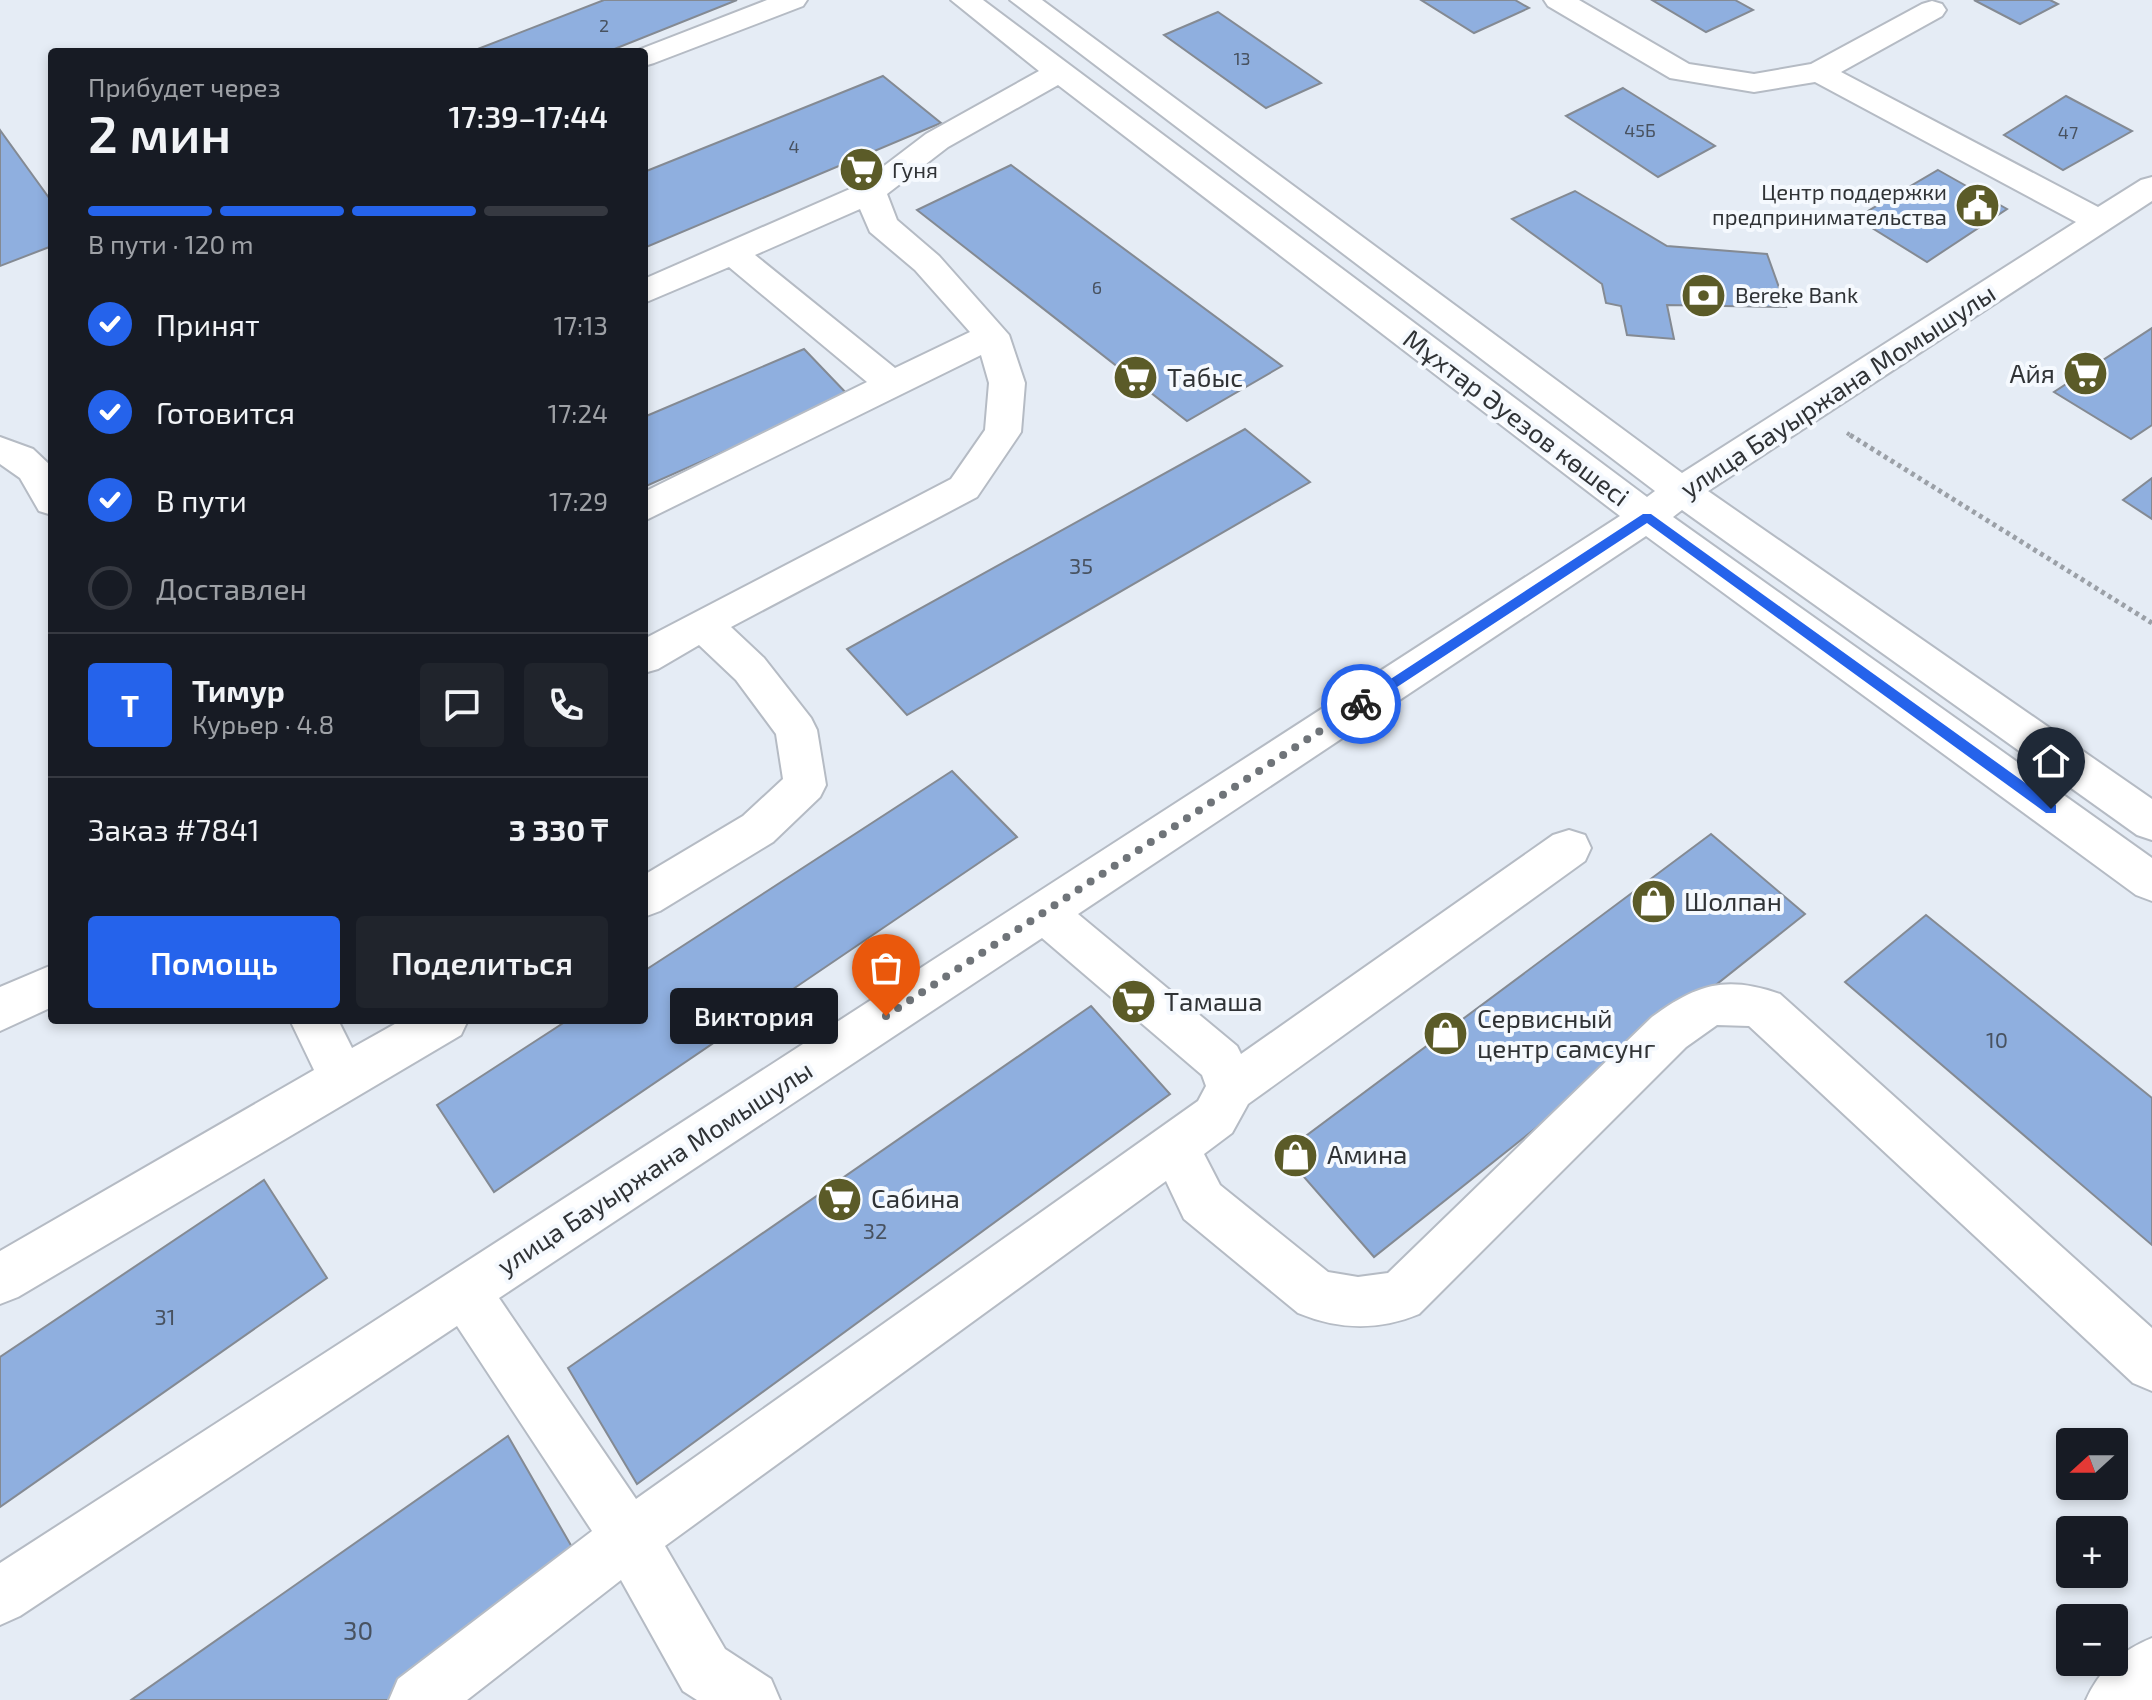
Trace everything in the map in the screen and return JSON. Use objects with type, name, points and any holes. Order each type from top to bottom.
[{"type":"street","points":[[648,55],[793,0]]},
{"type":"street","name":"Мұхтар Әуезов көшесі","points":[[965,0],[1060,72],[1664,504],[2152,822]]},
{"type":"street","name":"Мұхтар Әуезов көшесі","points":[[1024,0],[1664,504],[2152,882]]},
{"type":"street","points":[[1558,0],[1681,72],[1754,83],[1819,72],[1932,10]]},
{"type":"street","points":[[648,290],[870,192],[903,162],[992,106],[1060,72]]},
{"type":"street","points":[[1819,72],[2099,221]]},
{"type":"street","name":"улица Бауыржана Момышулы","points":[[0,1596],[1808,409],[2152,187]]},
{"type":"street","points":[[648,656],[702,624],[964,488],[1003,432],[1007,383],[992,335],[927,263],[882,225],[870,192]]},
{"type":"street","points":[[732,253],[893,385]]},
{"type":"street","points":[[648,506],[992,335]]},
{"type":"street","points":[[0,450],[24,457],[48,494]]},
{"type":"street","points":[[648,896],[758,829],[805,785],[796,730],[750,669],[702,624]]},
{"type":"street","points":[[419,1700],[629,1538],[1215,1117],[1231,1088],[1569,848]]},
{"type":"street","points":[[1044,912],[1220,1061],[1231,1088]]},
{"type":"street","points":[[0,1010],[48,987]]},
{"type":"street","points":[[1173,1145],[1202,1202],[1316,1295],[1358,1303],[1401,1296],[1669,1032],[1700,1009],[1734,1001],[1763,1009],[2152,1364]]},
{"type":"street","points":[[316,1024],[344,1081]]},
{"type":"street","points":[[0,1279],[437,1024]]},
{"type":"street","points":[[465,1293],[629,1538],[725,1690]]},
{"type":"street","points":[[2116,1700],[2152,1667]]},
{"type":"path","points":[[1808,409],[2152,623]]},
{"type":"building","points":[[604,0],[737,0],[617,48],[480,48]]},
{"type":"building","points":[[1421,0],[1515,0],[1529,8],[1474,33]]},
{"type":"building","points":[[1652,0],[1735,0],[1753,10],[1706,32]]},
{"type":"building","points":[[1974,0],[2050,0],[2058,4],[2020,24]]},
{"type":"building","points":[[1218,12],[1321,83],[1266,108],[1164,35]]},
{"type":"building","points":[[883,76],[941,123],[648,246],[648,170]]},
{"type":"building","points":[[1623,88],[1715,146],[1658,177],[1566,116]]},
{"type":"building","points":[[2066,96],[2132,131],[2063,170],[2004,135]]},
{"type":"building","points":[[0,130],[48,196],[48,248],[0,266]]},
{"type":"building","points":[[1011,165],[1282,366],[1187,421],[917,210]]},
{"type":"building","points":[[1938,170],[2007,209],[1927,262],[1856,218]]},
{"type":"building","points":[[1575,191],[1667,246],[1767,254],[1786,307],[1667,305],[1674,339],[1627,335],[1621,306],[1606,303],[1602,284],[1512,219]]},
{"type":"building","points":[[2152,328],[2152,425],[2131,439],[2054,392]]},
{"type":"building","points":[[804,349],[849,396],[648,485],[648,415]]},
{"type":"building","points":[[1245,429],[1310,482],[907,715],[847,649]]},
{"type":"building","points":[[2152,478],[2152,519],[2123,500]]},
{"type":"building","points":[[952,771],[1017,837],[494,1192],[437,1105],[562,1024],[648,1024],[648,968]]},
{"type":"building","points":[[1711,834],[1805,914],[1374,1257],[1283,1153]]},
{"type":"building","points":[[1926,915],[2152,1098],[2152,1245],[1845,982]]},
{"type":"building","points":[[1091,1006],[1170,1094],[637,1484],[568,1368]]},
{"type":"building","points":[[264,1180],[327,1278],[0,1507],[0,1357]]},
{"type":"building","points":[[508,1436],[580,1561],[393,1700],[131,1700]]},
{"type":"way so far","points":[[886,1016],[1361,704]]},
{"type":"place","name":"Гуня","points":[[861,170]]},
{"type":"place","name":"Центр поддержки предпринимательства","points":[[1978,205]]},
{"type":"place","name":"Bereke Bank","points":[[1704,295]]},
{"type":"place","name":"Айя","points":[[2086,374]]},
{"type":"place","name":"Табыс","points":[[1136,378]]},
{"type":"place","name":"Шолпан","points":[[1653,902]]},
{"type":"place","name":"Тамаша","points":[[1133,1002]]},
{"type":"place","name":"Виктория","points":[[886,1016]]},
{"type":"place","name":"Сервисный центр самсунг","points":[[1446,1034]]},
{"type":"place","name":"Амина","points":[[1296,1155]]},
{"type":"place","name":"Сабина","points":[[840,1199]]},
{"type":"route","points":[[1361,704],[1647,517],[2051,809]]}]
